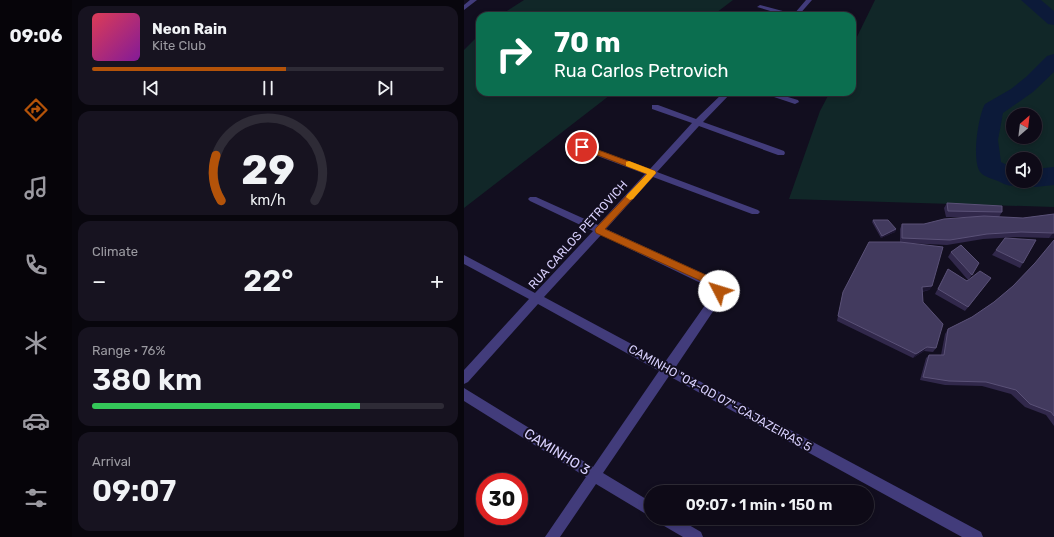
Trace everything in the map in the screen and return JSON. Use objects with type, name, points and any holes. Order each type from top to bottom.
[{"type":"street","points":[[464,8],[474,0]]},
{"type":"street","points":[[798,12],[809,0]]},
{"type":"street","points":[[760,7],[779,12]]},
{"type":"street","name":"RUA CARLOS PETROVICH","points":[[464,378],[724,96]]},
{"type":"street","points":[[776,96],[795,102]]},
{"type":"street","points":[[655,107],[697,124],[781,153]]},
{"type":"street","points":[[582,147],[755,212]]},
{"type":"street","points":[[533,200],[713,283],[718,287],[719,291],[712,304],[552,537]]},
{"type":"street","name":"CAMINHO \"04-QD 07\"-CAJAZEIRAS 5","points":[[464,259],[976,537]]},
{"type":"street","name":"CAMINHO 3","points":[[464,394],[644,506]]},
{"type":"street","points":[[676,525],[696,537]]},
{"type":"green space","points":[[524,0],[733,0],[717,12],[505,12]]},
{"type":"green space","points":[[875,0],[1054,0],[1054,207],[789,199],[820,111],[828,96],[856,96],[856,39]]},
{"type":"green space","points":[[476,38],[476,96],[609,96],[464,208],[464,50]]},
{"type":"building","points":[[947,203],[1002,206],[1002,212],[948,211]]},
{"type":"building","points":[[1054,214],[1054,233],[1021,232],[987,234],[950,240],[902,238],[902,224],[924,224],[944,219],[984,216],[1023,218]]},
{"type":"building","points":[[873,220],[888,220],[896,229],[882,236]]},
{"type":"building","points":[[1005,238],[1036,240],[1023,263],[996,250]]},
{"type":"building","points":[[1054,240],[1054,416],[1051,412],[1030,404],[1016,390],[986,382],[949,381],[923,377],[929,355],[944,355],[948,329],[972,317],[994,302],[1013,286]]},
{"type":"building","points":[[869,242],[900,242],[943,247],[932,286],[922,287],[923,302],[943,324],[936,348],[927,347],[916,354],[838,316],[843,292]]},
{"type":"building","points":[[961,245],[979,263],[972,275],[951,252]]},
{"type":"building","points":[[948,269],[967,281],[980,271],[991,278],[968,307],[938,289]]},
{"type":"waterway","points":[[1030,0],[1054,20]]},
{"type":"waterway","points":[[1006,175],[990,167],[987,140],[993,109],[1011,99],[1026,88],[1054,60]]},
{"type":"waterway","points":[[1042,177],[1054,176]]},
{"type":"slow traffic","points":[[629,164],[652,173],[630,197]]},
{"type":"route","points":[[582,147],[652,173],[599,230],[713,283],[718,287],[719,291]]}]
